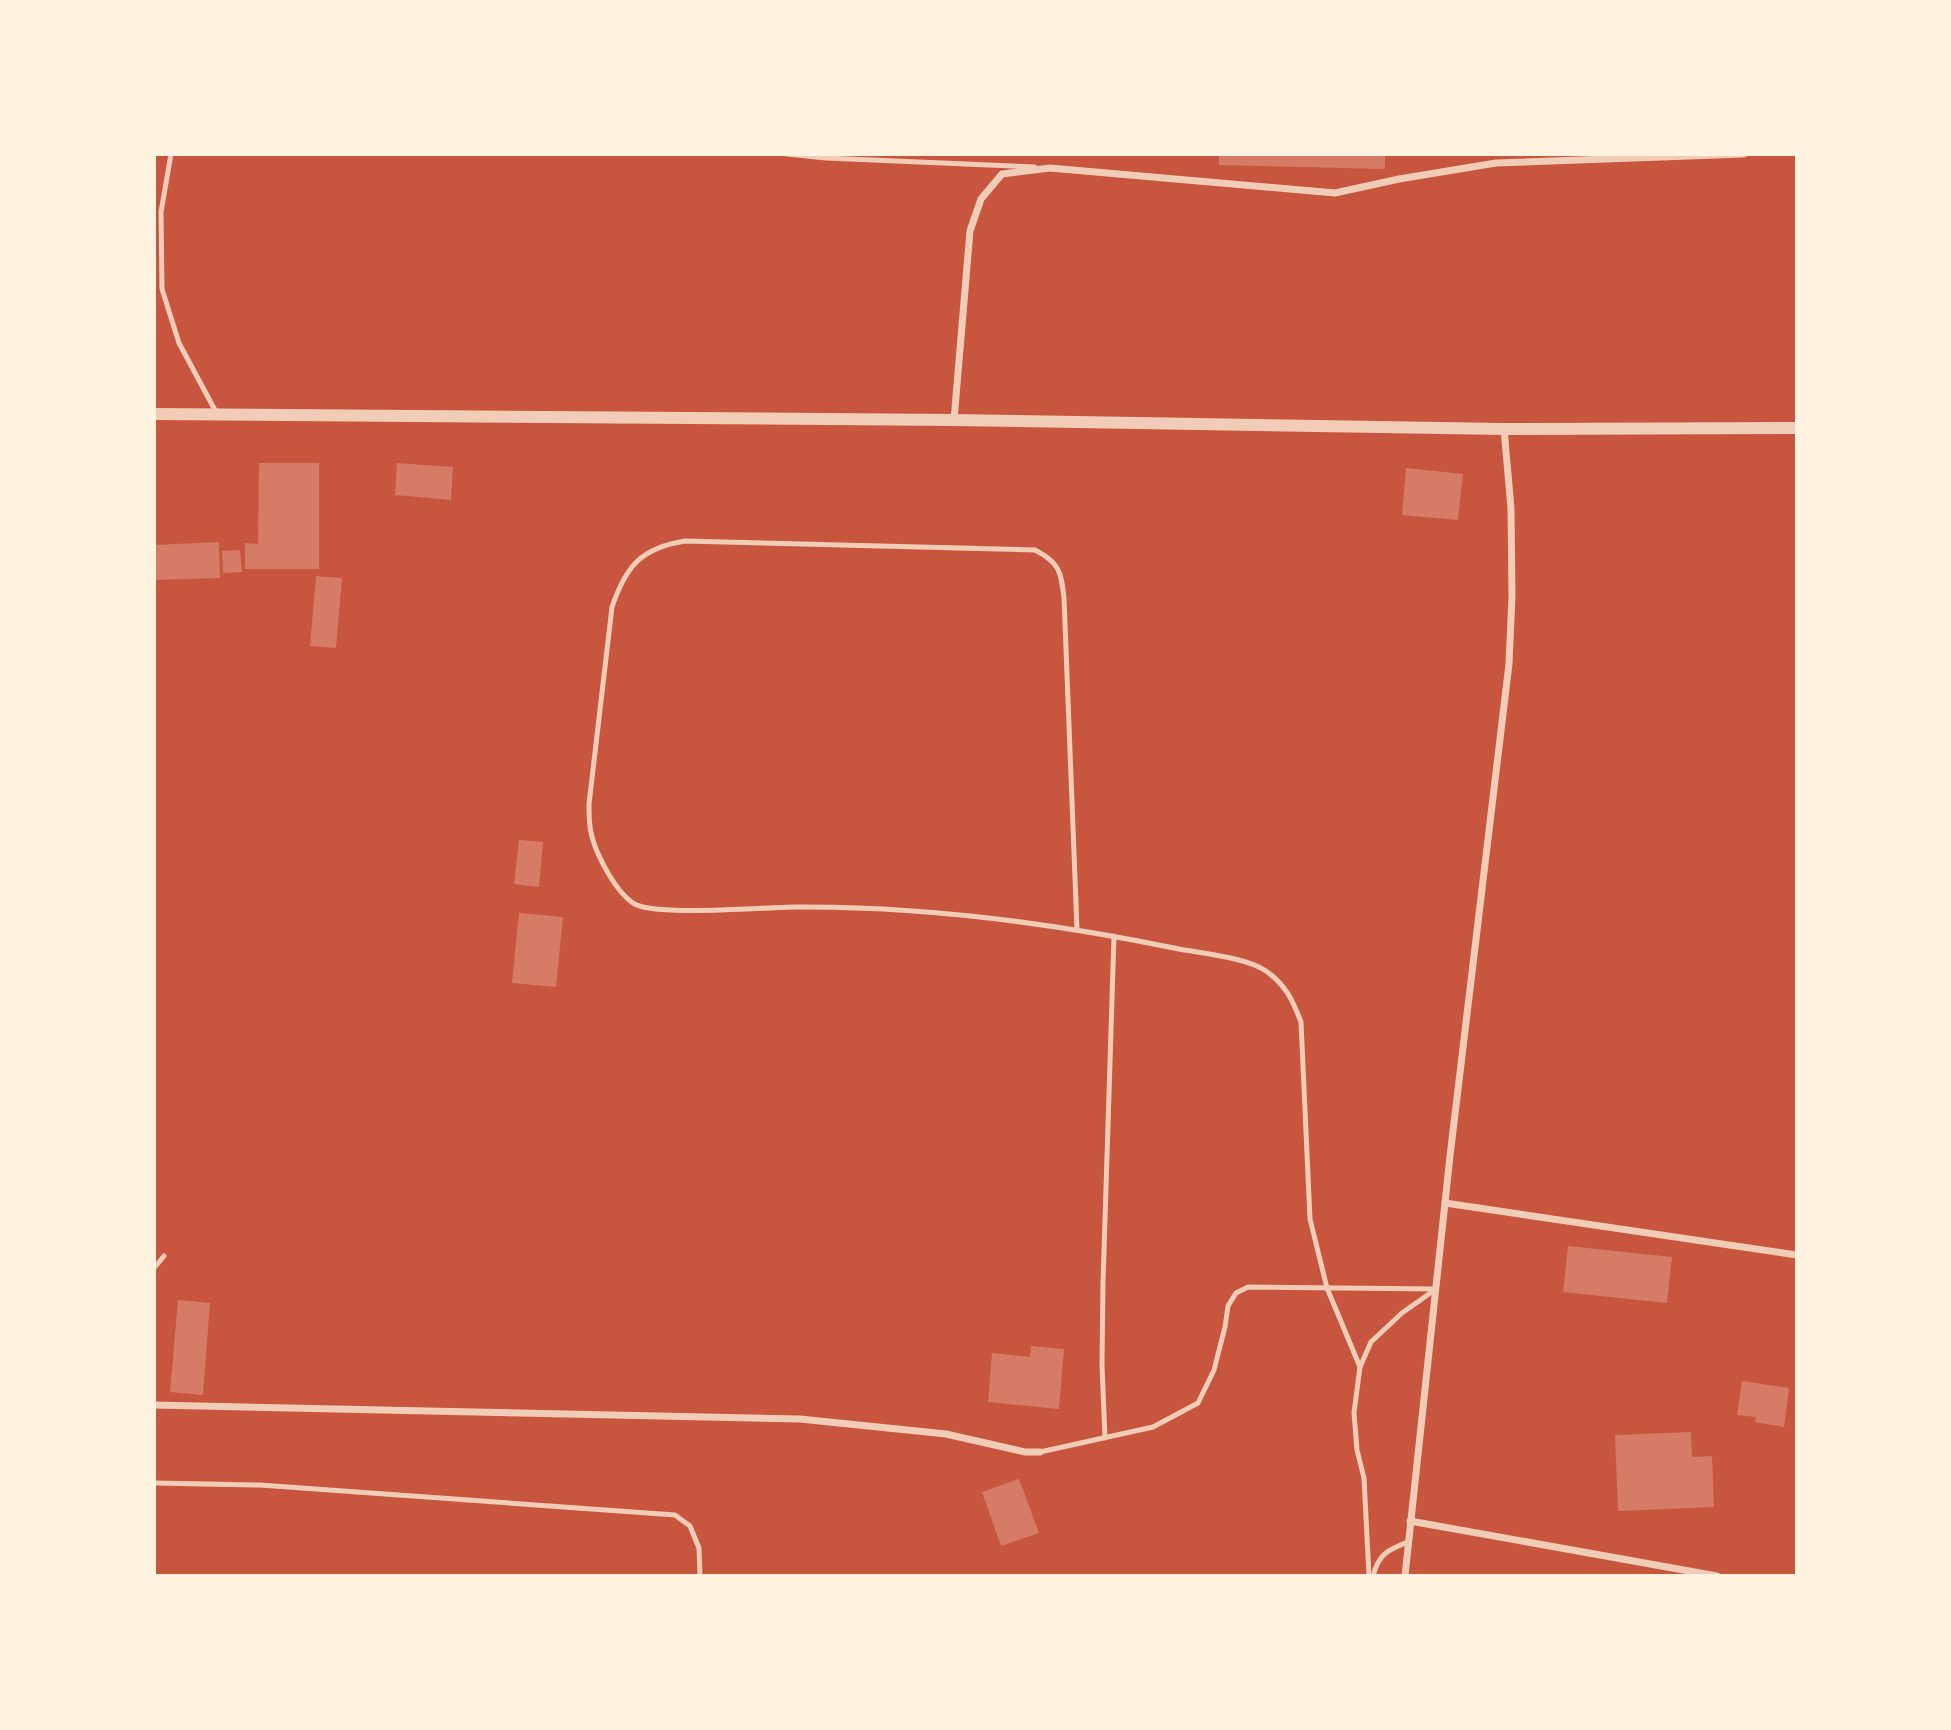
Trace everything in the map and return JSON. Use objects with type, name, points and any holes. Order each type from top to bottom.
[{"type":"street","points":[[954,420],[970,231],[981,199],[1002,174],[1050,168],[1335,193],[1496,163],[1744,154]]},
{"type":"street","points":[[154,414],[954,420],[1504,429],[1797,428]]},
{"type":"street","points":[[1405,1576],[1445,1203],[1509,664],[1513,596],[1504,429]]},
{"type":"street","points":[[1445,1203],[1797,1255]]},
{"type":"street","points":[[154,1405],[800,1419],[946,1434],[1025,1452],[1040,1452]]},
{"type":"street","points":[[1410,1521],[1717,1576]]},
{"type":"lane","points":[[171,154],[161,212],[162,289],[179,343],[217,415]]},
{"type":"lane","points":[[787,154],[1050,168]]},
{"type":"lane","points":[[1077,929],[1064,598],[1061,574],[1047,556],[1035,550],[685,541],[665,544],[640,557],[619,585],[611,607],[589,804],[590,827],[597,850],[617,886],[634,904],[657,910],[796,906],[891,908],[971,915],[1077,929],[1241,961],[1265,970],[1290,994],[1301,1023],[1310,1219],[1327,1288],[1360,1367]]},
{"type":"lane","points":[[1105,1438],[1103,1283],[1114,936]]},
{"type":"lane","points":[[154,1268],[164,1256]]},
{"type":"lane","points":[[1040,1452],[1153,1427],[1198,1402],[1214,1370],[1228,1306],[1236,1293],[1248,1287],[1436,1289]]},
{"type":"lane","points":[[1371,1576],[1364,1478],[1357,1450],[1354,1413],[1360,1367],[1371,1342],[1402,1313],[1436,1289]]},
{"type":"lane","points":[[154,1483],[260,1485],[675,1515],[690,1526],[699,1548],[700,1576]]},
{"type":"lane","points":[[1371,1576],[1385,1551],[1408,1542]]},
{"type":"building","points":[[1219,154],[1385,154],[1385,169],[1219,165]]},
{"type":"building","points":[[259,463],[319,463],[319,569],[245,569],[245,543],[258,544]]},
{"type":"building","points":[[397,463],[453,467],[451,500],[395,495]]},
{"type":"building","points":[[1406,468],[1463,474],[1458,520],[1402,515]]},
{"type":"building","points":[[219,542],[220,578],[154,580],[154,545]]},
{"type":"building","points":[[240,550],[242,572],[223,573],[222,551]]},
{"type":"building","points":[[316,576],[342,578],[336,648],[310,646]]},
{"type":"building","points":[[519,840],[543,842],[539,887],[514,884]]},
{"type":"building","points":[[519,913],[563,917],[556,987],[512,983]]},
{"type":"building","points":[[1568,1246],[1672,1257],[1667,1303],[1563,1292]]},
{"type":"building","points":[[178,1300],[210,1303],[203,1395],[170,1392]]},
{"type":"building","points":[[1031,1346],[1064,1349],[1059,1409],[988,1402],[992,1353],[1030,1357]]},
{"type":"building","points":[[1742,1381],[1789,1388],[1784,1427],[1755,1422],[1756,1417],[1737,1415]]},
{"type":"building","points":[[1691,1432],[1692,1457],[1712,1456],[1714,1507],[1618,1511],[1615,1435]]},
{"type":"building","points":[[1019,1479],[1039,1533],[1001,1546],[982,1492]]}]
